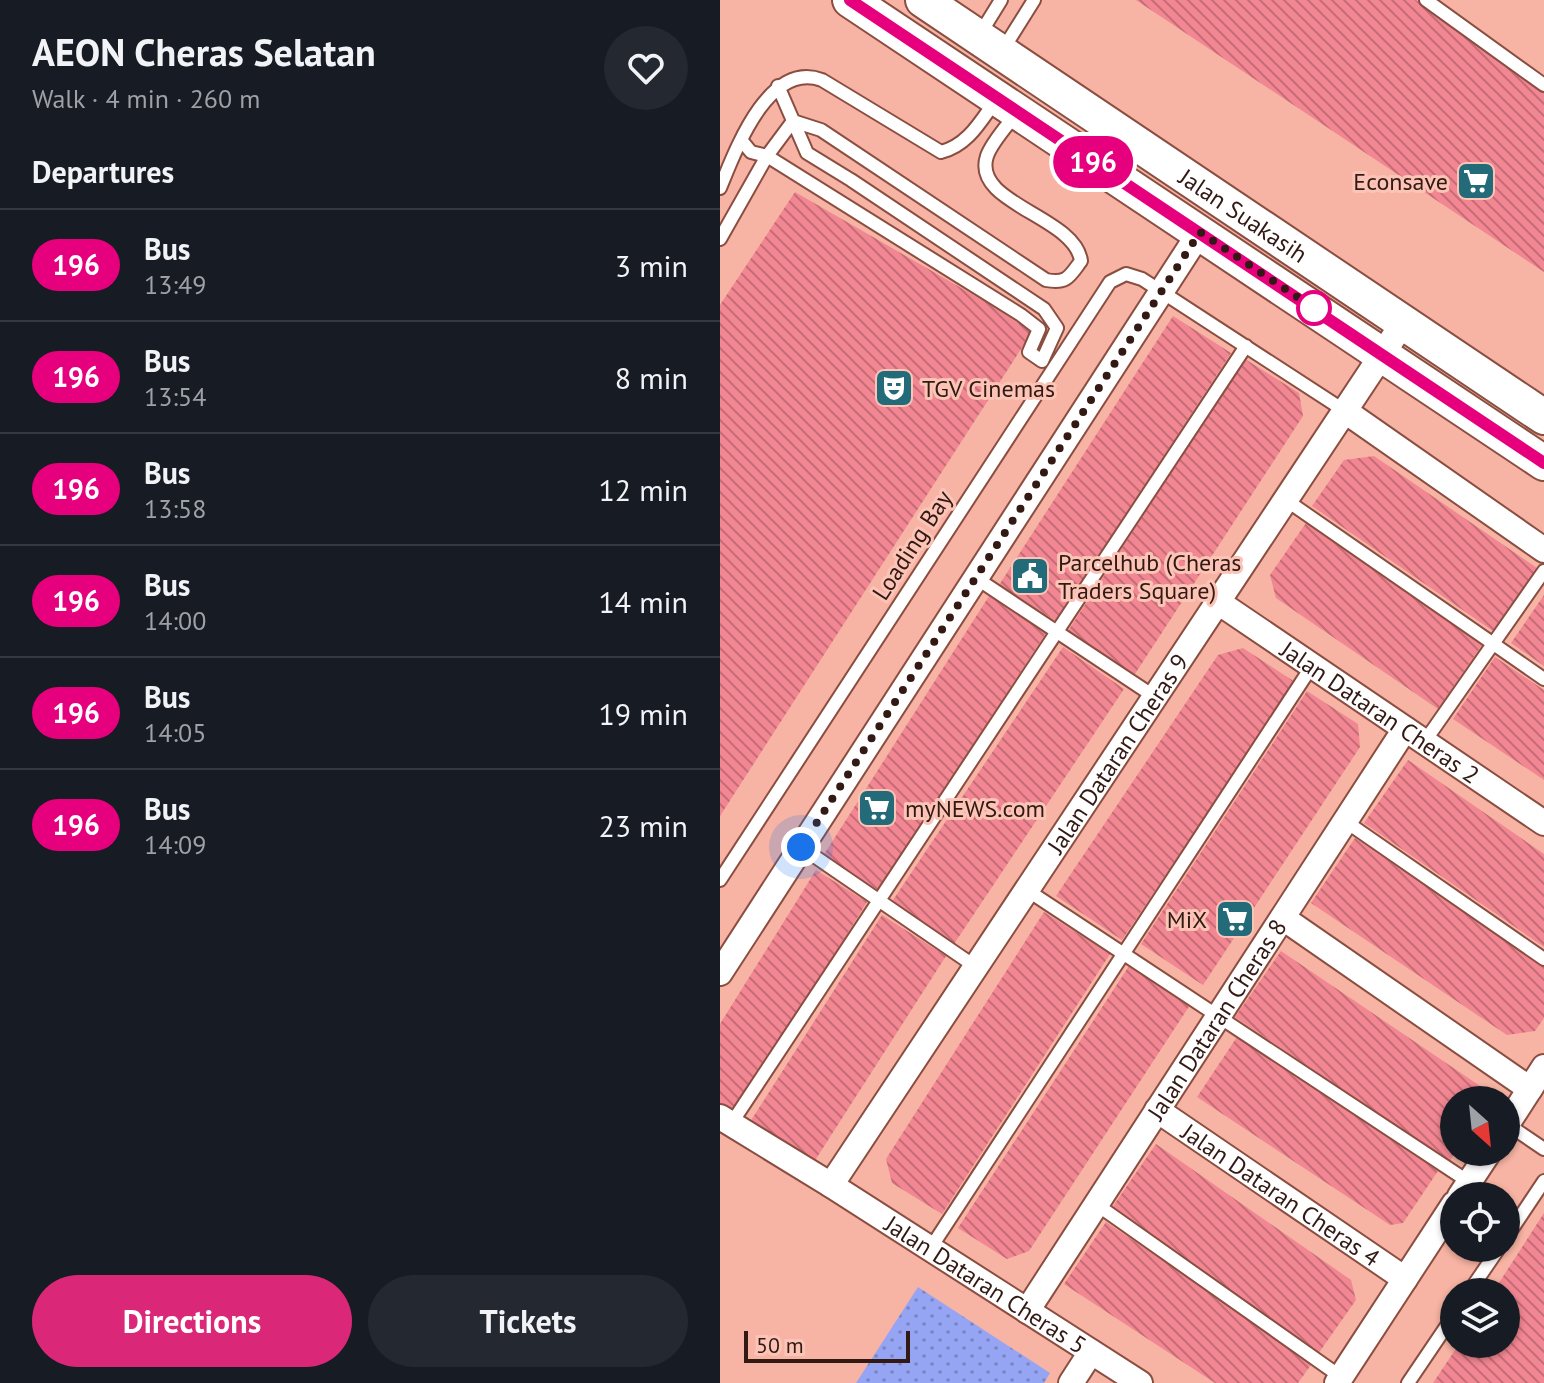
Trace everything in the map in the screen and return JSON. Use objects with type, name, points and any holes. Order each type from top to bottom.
[{"type":"main road","name":"Jalan Suakasih","points":[[850,0],[1544,463]]},
{"type":"main road","name":"Jalan Suakasih","points":[[923,0],[1403,323],[1538,401]]},
{"type":"street","points":[[720,973],[1200,232]]},
{"type":"street","name":"Jalan Dataran Cheras 9","points":[[831,1185],[1403,323]]},
{"type":"street","points":[[1345,411],[1544,550]]},
{"type":"street","name":"Jalan Dataran Cheras 2","points":[[1218,602],[1544,823]]},
{"type":"street","name":"Jalan Dataran Cheras 8","points":[[1027,1311],[1345,821],[1415,735]]},
{"type":"street","points":[[1283,918],[1530,1089]]},
{"type":"street","points":[[1520,1105],[1544,1067]]},
{"type":"street","name":"Jalan Dataran Cheras 4","points":[[1157,1110],[1405,1279]]},
{"type":"street","name":"Jalan Dataran Cheras 5","points":[[725,1121],[831,1185],[1140,1383]]},
{"type":"street","points":[[1339,1380],[1440,1225]]},
{"type":"street","points":[[1071,1383],[1091,1352]]},
{"type":"lane","points":[[989,45],[1001,0]]},
{"type":"lane","points":[[989,45],[1034,0]]},
{"type":"lane","points":[[1426,0],[1544,85]]},
{"type":"lane","points":[[720,188],[759,109],[778,86],[794,78],[810,75],[822,80],[941,152],[956,148],[1007,104]]},
{"type":"lane","points":[[742,141],[751,152],[767,156],[1021,315],[1039,329],[1029,352],[1042,361],[1057,328],[1044,309],[807,153],[778,86]]},
{"type":"lane","points":[[793,121],[821,130],[1046,280],[1058,282],[1068,278],[1081,261],[1080,250],[1071,238],[999,192],[988,177],[987,157],[1007,104]]},
{"type":"lane","points":[[720,239],[767,156],[793,121]]},
{"type":"lane","name":"Loading Bay","points":[[720,880],[1110,282],[1126,274],[1162,291]]},
{"type":"lane","points":[[1162,291],[1345,411]]},
{"type":"lane","points":[[725,1121],[879,900],[1246,346]]},
{"type":"lane","points":[[1286,500],[1544,679]]},
{"type":"lane","points":[[1415,735],[1493,644],[1544,571]]},
{"type":"lane","points":[[976,578],[1155,697]]},
{"type":"lane","points":[[930,1249],[1312,666]]},
{"type":"lane","points":[[1345,821],[1544,959]]},
{"type":"lane","points":[[801,847],[976,967]]},
{"type":"lane","points":[[1027,890],[1218,1016],[1454,1182]]},
{"type":"lane","points":[[1520,1133],[1544,1149]]},
{"type":"lane","points":[[1520,1217],[1544,1181]]},
{"type":"lane","points":[[1096,1204],[1339,1380]]},
{"type":"lane","points":[[1408,1383],[1440,1336]]},
{"type":"shaded area","points":[[918,1287],[1050,1373],[1044,1383],[856,1383]]},
{"type":"building","name":"Econsave","points":[[1136,0],[1416,0],[1544,90],[1544,272]]},
{"type":"building","points":[[795,192],[1032,332],[720,816],[720,305]]},
{"type":"building","points":[[1173,316],[1231,353],[1056,621],[999,585]]},
{"type":"building","points":[[1245,359],[1299,393],[1303,416],[1133,677],[1066,634]]},
{"type":"building","points":[[1374,456],[1537,568],[1493,631],[1312,506],[1344,460]]},
{"type":"building","points":[[1306,523],[1482,645],[1438,709],[1276,598],[1270,575]]},
{"type":"building","points":[[991,593],[1048,630],[878,890],[823,856]]},
{"type":"building","points":[[1544,595],[1544,666],[1511,643]]},
{"type":"building","points":[[1063,647],[1124,689],[954,944],[891,903]]},
{"type":"building","points":[[1243,648],[1295,682],[1122,940],[1056,896],[1218,655]]},
{"type":"building","points":[[1495,657],[1544,690],[1544,780],[1453,719]]},
{"type":"building","points":[[1307,691],[1358,724],[1360,747],[1203,985],[1141,944]]},
{"type":"building","points":[[1408,760],[1544,854],[1544,947],[1364,823]]},
{"type":"building","points":[[1355,838],[1544,965],[1544,1018],[1535,1031],[1507,1035],[1311,903]]},
{"type":"building","points":[[816,870],[867,902],[731,1120],[720,1113],[720,1024]]},
{"type":"building","points":[[1044,912],[1110,954],[942,1214],[892,1183],[886,1159]]},
{"type":"building","points":[[882,915],[946,956],[814,1162],[750,1122]]},
{"type":"building","points":[[1281,951],[1480,1086],[1440,1086],[1440,1156],[1235,1017]]},
{"type":"building","points":[[1129,966],[1190,1005],[1029,1251],[1007,1259],[958,1228]]},
{"type":"building","points":[[1237,1037],[1438,1171],[1403,1223],[1390,1225],[1197,1097]]},
{"type":"building","points":[[1156,1144],[1351,1280],[1356,1300],[1318,1354],[1111,1209]]},
{"type":"building","points":[[1544,1213],[1544,1383],[1433,1383],[1450,1358],[1520,1358],[1520,1278],[1502,1278],[1512,1262],[1520,1262],[1520,1250]]},
{"type":"building","points":[[1106,1222],[1313,1362],[1298,1383],[1215,1383],[1064,1284]]},
{"type":"bus line","name":"196","points":[[850,0],[1544,463]]},
{"type":"place","name":"Econsave","points":[[1476,181]]},
{"type":"place","name":"TGV Cinemas","points":[[894,388]]},
{"type":"place","name":"Parcelhub (Cheras Traders Square)","points":[[1030,576]]},
{"type":"place","name":"myNEWS.com","points":[[877,808]]},
{"type":"place","name":"MiX","points":[[1235,919]]},
{"type":"route","points":[[801,847],[1200,232],[1314,308]]}]
